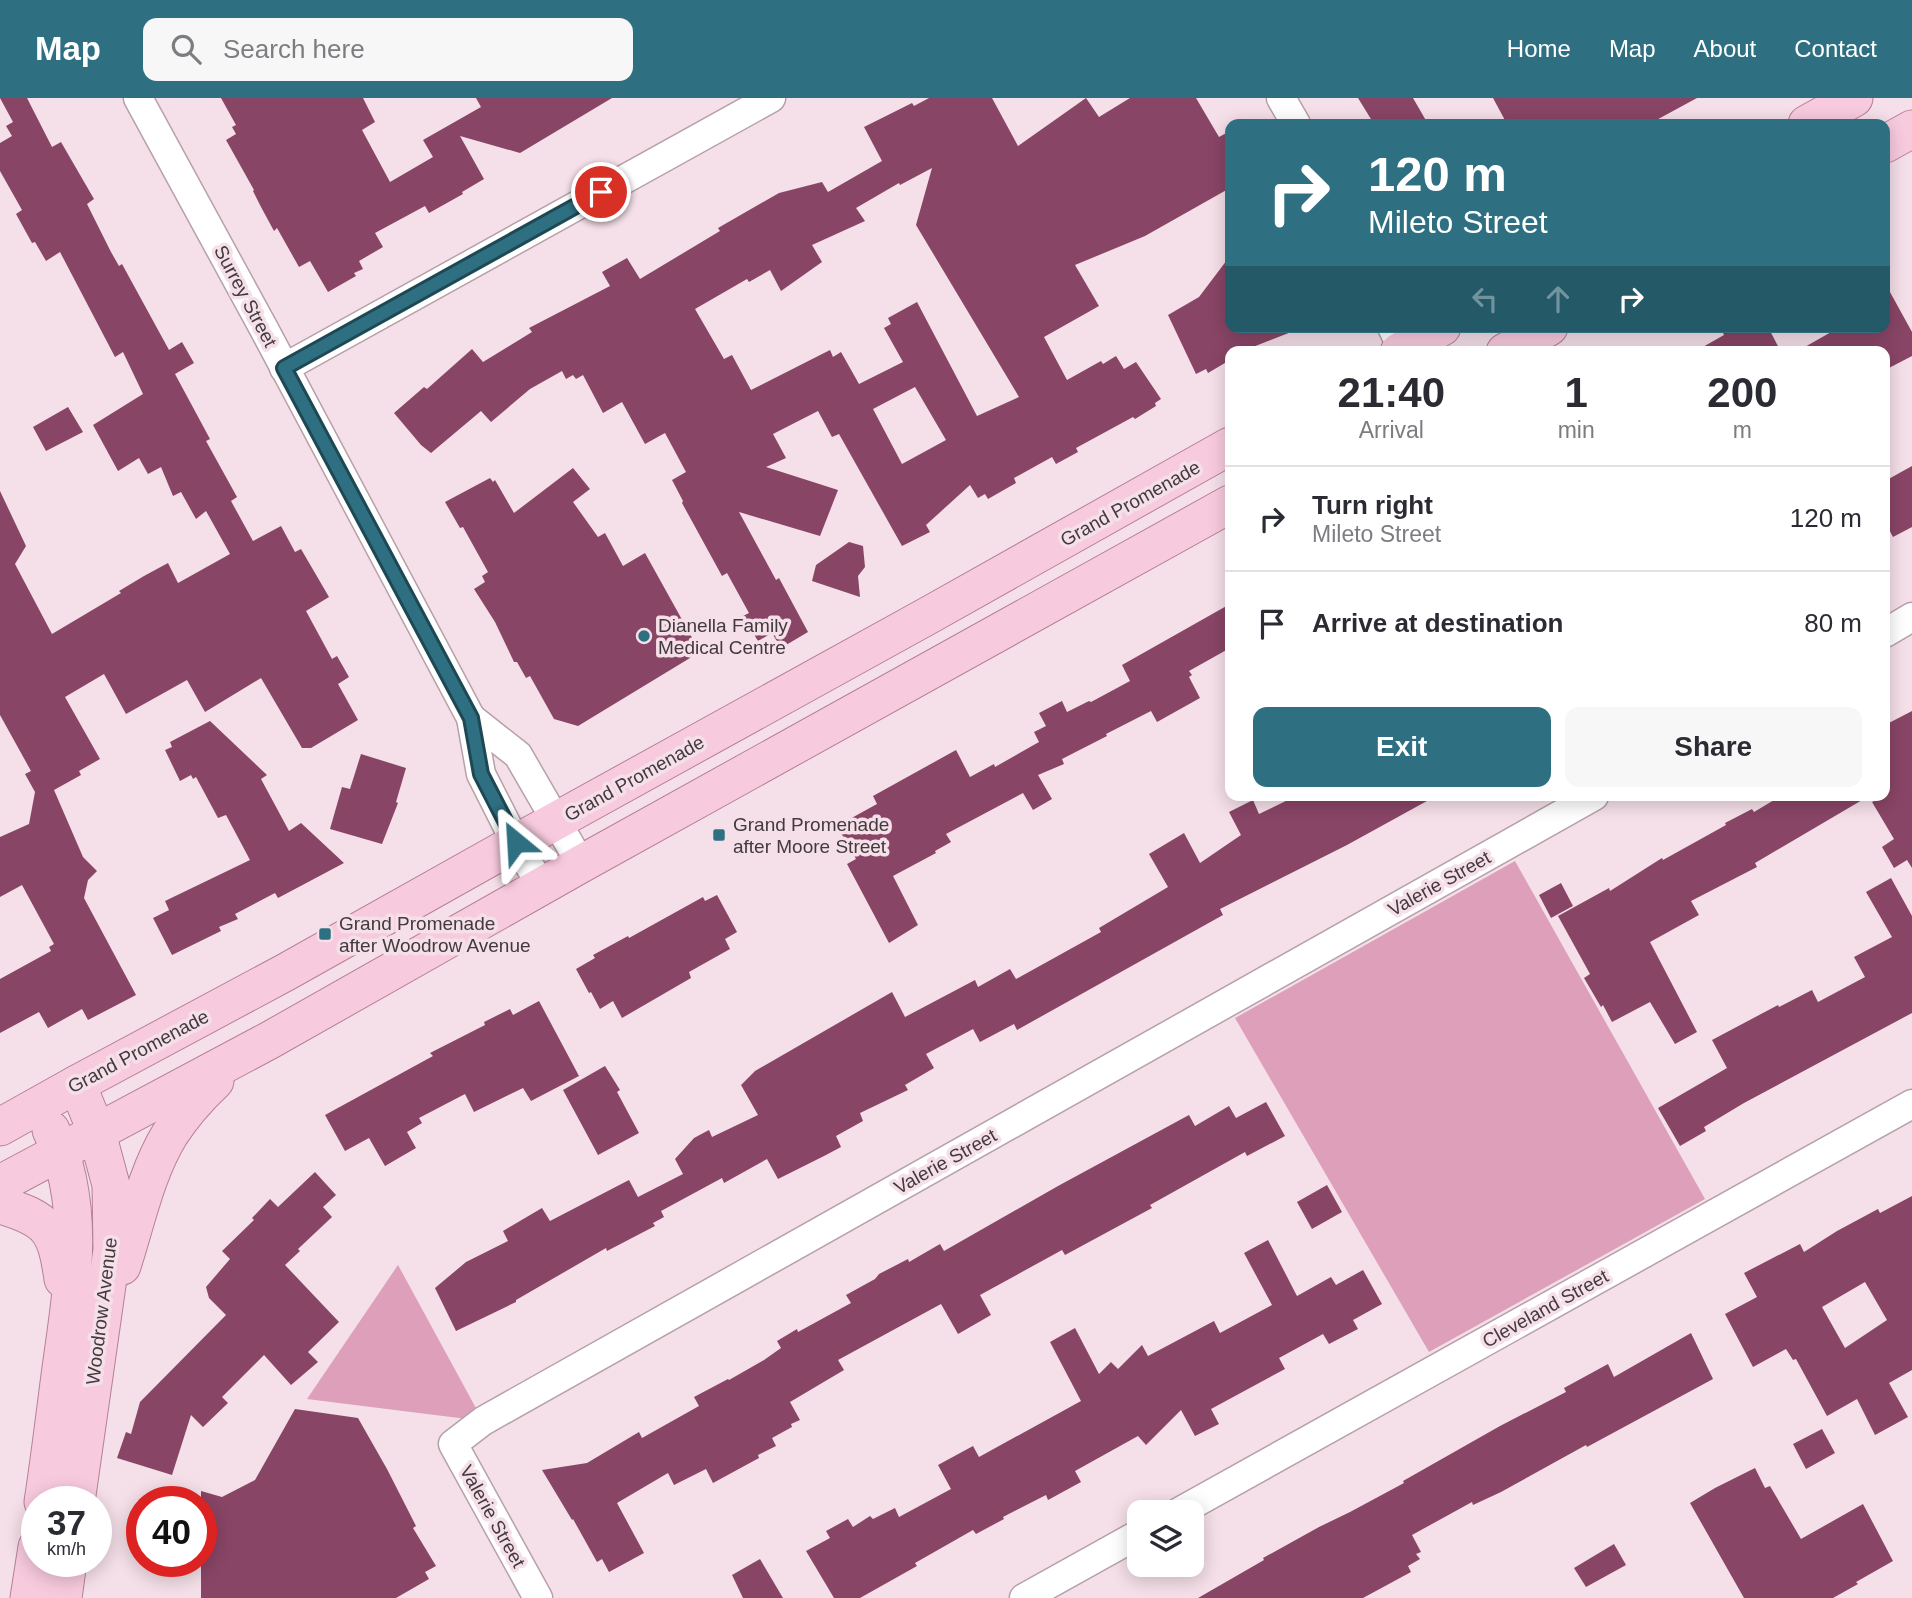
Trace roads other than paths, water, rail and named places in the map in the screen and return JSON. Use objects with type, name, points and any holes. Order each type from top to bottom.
[{"type":"main road","points":[[1816,119],[1854,98]]},
{"type":"main road","points":[[1890,141],[1912,129]]},
{"type":"main road","points":[[1516,346],[1538,333]]},
{"type":"main road","name":"Grand Promenade","points":[[0,1127],[286,972],[1225,449]]},
{"type":"main road","points":[[0,1184],[241,1055],[1225,506]]},
{"type":"main road","points":[[97,1347],[146,1190],[169,1136],[191,1104],[241,1055]]},
{"type":"main road","name":"Woodrow Avenue","points":[[77,1084],[97,1133],[111,1185],[112,1250],[78,1486]]},
{"type":"main road","name":"Woodrow Avenue","points":[[39,1105],[61,1151],[70,1185],[75,1230],[68,1319],[45,1486]]},
{"type":"main road","points":[[0,1205],[40,1221],[52,1235],[60,1257],[68,1319]]},
{"type":"main road","points":[[29,1598],[32,1577]]},
{"type":"main road","points":[[63,1598],[66,1577]]},
{"type":"street","name":"Surrey Street","points":[[138,98],[471,718],[481,774],[542,887]]},
{"type":"street","points":[[284,368],[771,98]]},
{"type":"street","points":[[1281,98],[1293,119]]},
{"type":"street","points":[[1890,630],[1912,617]]},
{"type":"street","name":"Surrey Street","points":[[471,718],[518,755],[581,864]]},
{"type":"street","name":"Valerie Street","points":[[538,1598],[453,1444],[482,1421],[1585,801]]},
{"type":"street","name":"Cleveland Street","points":[[1201,1500],[1912,1104]]},
{"type":"street","points":[[1024,1598],[1127,1541]]},
{"type":"place","name":"Dianella Family Medical Centre","points":[[644,636]]},
{"type":"place","name":"Grand Promenade after Moore Street","points":[[719,835]]},
{"type":"place","name":"Grand Promenade after Woodrow Avenue","points":[[325,934]]}]
